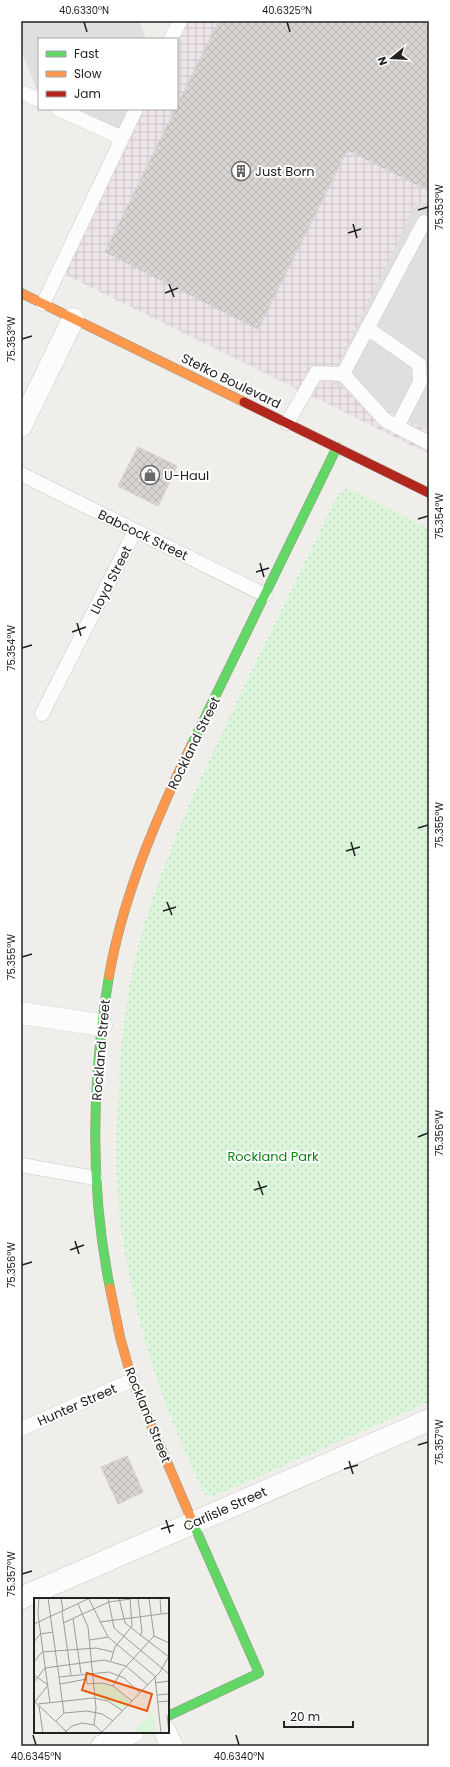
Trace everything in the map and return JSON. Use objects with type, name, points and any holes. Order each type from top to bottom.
[{"type":"street","name":"Stefko Boulevard","points":[[21,293],[429,493]]},
{"type":"street","points":[[21,426],[73,319]]},
{"type":"street","name":"Rockland Street","points":[[169,1716],[259,1673],[132,1380],[120,1337],[100,1232],[95,1178],[96,1104],[100,1025],[114,947],[139,864],[182,765],[337,447]]},
{"type":"street","points":[[21,1013],[100,1025]]},
{"type":"street","name":"Carlisle Street","points":[[21,1598],[429,1420]]},
{"type":"street","points":[[102,1746],[131,1733]]},
{"type":"street","points":[[166,1733],[172,1746]]},
{"type":"lane","points":[[172,38],[180,21]]},
{"type":"lane","points":[[21,92],[38,100]]},
{"type":"lane","points":[[60,110],[122,138]]},
{"type":"lane","points":[[43,304],[136,110]]},
{"type":"lane","points":[[343,374],[424,222],[429,224]]},
{"type":"lane","points":[[367,328],[419,364],[420,382],[397,427]]},
{"type":"lane","points":[[287,423],[316,372],[343,374],[386,421],[429,443]]},
{"type":"lane","name":"Babcock Street","points":[[21,474],[265,595]]},
{"type":"lane","name":"Lloyd Street","points":[[42,714],[135,531]]},
{"type":"lane","points":[[21,1165],[95,1178]]},
{"type":"lane","name":"Hunter Street","points":[[21,1430],[132,1380]]},
{"type":"shaded area","points":[[21,21],[139,21],[146,38],[38,38],[38,89],[36,88],[21,50]]},
{"type":"shaded area","points":[[183,21],[429,21],[429,454],[60,272],[140,110],[178,110],[177,38]]},
{"type":"shaded area","points":[[79,110],[129,110],[119,130]]},
{"type":"shaded area","points":[[417,201],[429,207],[429,431],[330,382]]},
{"type":"green space","name":"Rockland Park","points":[[344,489],[351,490],[429,529],[429,1402],[214,1496],[207,1495],[203,1492],[164,1398],[141,1327],[128,1267],[119,1209],[117,1156],[117,1121],[120,1069],[125,1018],[137,951],[158,885],[183,820],[241,693],[333,504]]},
{"type":"building","name":"Just Born","points":[[219,21],[429,21],[429,191],[347,150],[258,329],[105,252],[175,110],[178,110],[178,104]]},
{"type":"building","points":[[138,447],[177,466],[158,506],[118,486]]},
{"type":"building","points":[[127,1456],[143,1492],[118,1504],[101,1467]]},
{"type":"traffic: fast","points":[[191,746],[337,447]]},
{"type":"traffic: fast","points":[[109,976],[99,1054],[95,1132],[99,1210],[103,1249],[110,1288]]},
{"type":"traffic: fast","points":[[169,1716],[259,1673],[193,1523]]},
{"type":"traffic: slow","points":[[21,293],[244,402]]},
{"type":"traffic: slow","points":[[109,976],[123,917],[142,858],[165,801],[191,746]]},
{"type":"traffic: slow","points":[[110,1288],[120,1337],[132,1380],[193,1523]]},
{"type":"traffic: jam","points":[[244,402],[429,493]]},
{"type":"place","name":"Just Born","points":[[241,171]]},
{"type":"place","name":"U-Haul","points":[[150,475]]}]
